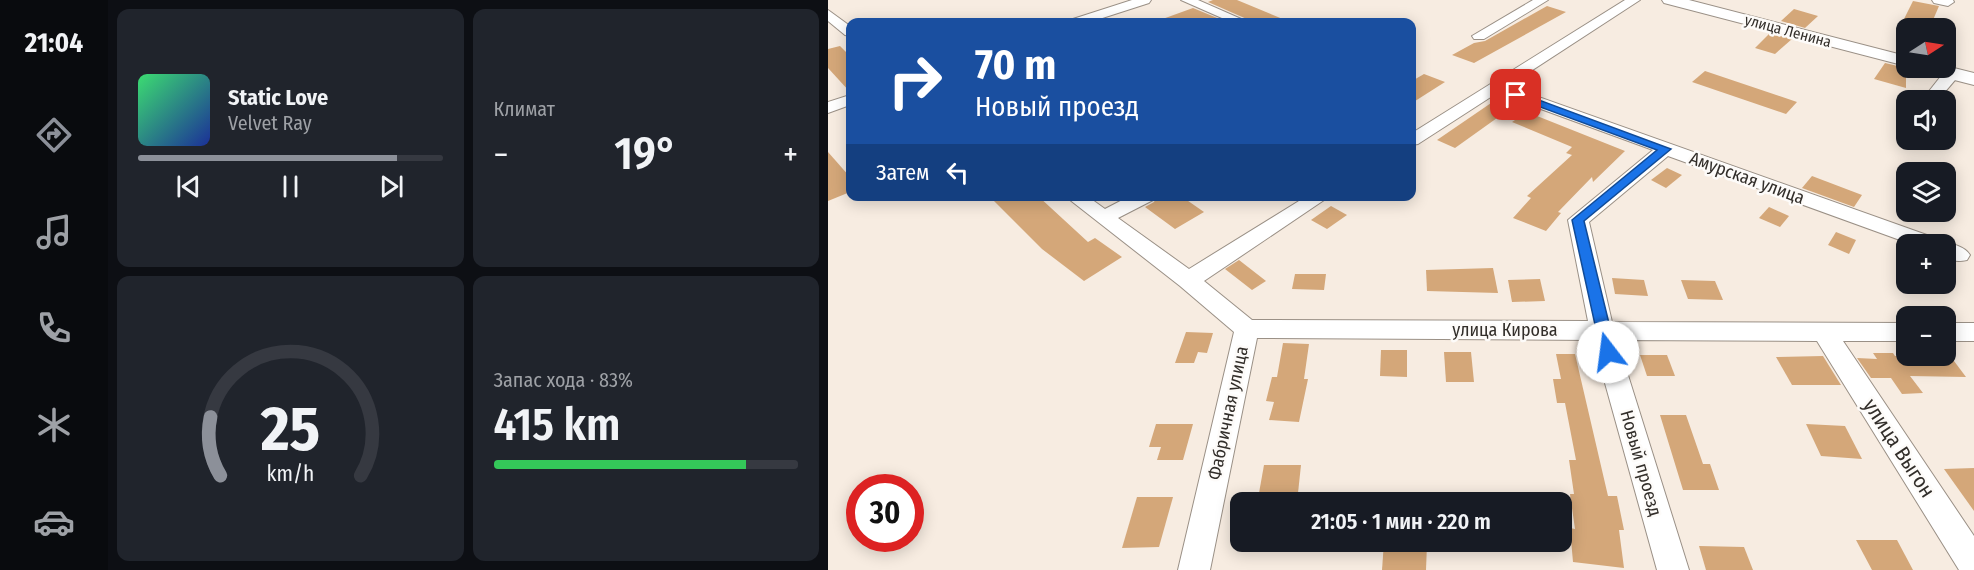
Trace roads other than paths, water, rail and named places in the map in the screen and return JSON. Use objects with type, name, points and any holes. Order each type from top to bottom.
[{"type":"main road","name":"улица Ленина","points":[[1670,0],[1896,58]]},
{"type":"street","points":[[1090,18],[1145,0]]},
{"type":"street","points":[[1186,0],[1231,18]]},
{"type":"street","points":[[1479,36],[1542,0]]},
{"type":"street","points":[[1416,137],[1634,0]]},
{"type":"street","points":[[828,14],[846,29]]},
{"type":"street","points":[[1938,90],[1946,79],[1965,77]]},
{"type":"street","name":"Амурская улица","points":[[1495,87],[1903,234]]},
{"type":"street","points":[[828,108],[846,101]]},
{"type":"street","name":"Новый проезд","points":[[1665,149],[1578,220],[1602,330],[1673,570]]},
{"type":"street","name":"Фабричная улица","points":[[1081,201],[1188,280],[1247,329],[1194,570]]},
{"type":"street","points":[[1103,218],[1136,201]]},
{"type":"street","points":[[1188,280],[1313,201]]},
{"type":"street","name":"улица Кирова","points":[[1247,329],[1896,332]]},
{"type":"street","name":"улица Выгон","points":[[1824,332],[1974,565]]},
{"type":"street","points":[[1956,332],[1974,332]]}]
